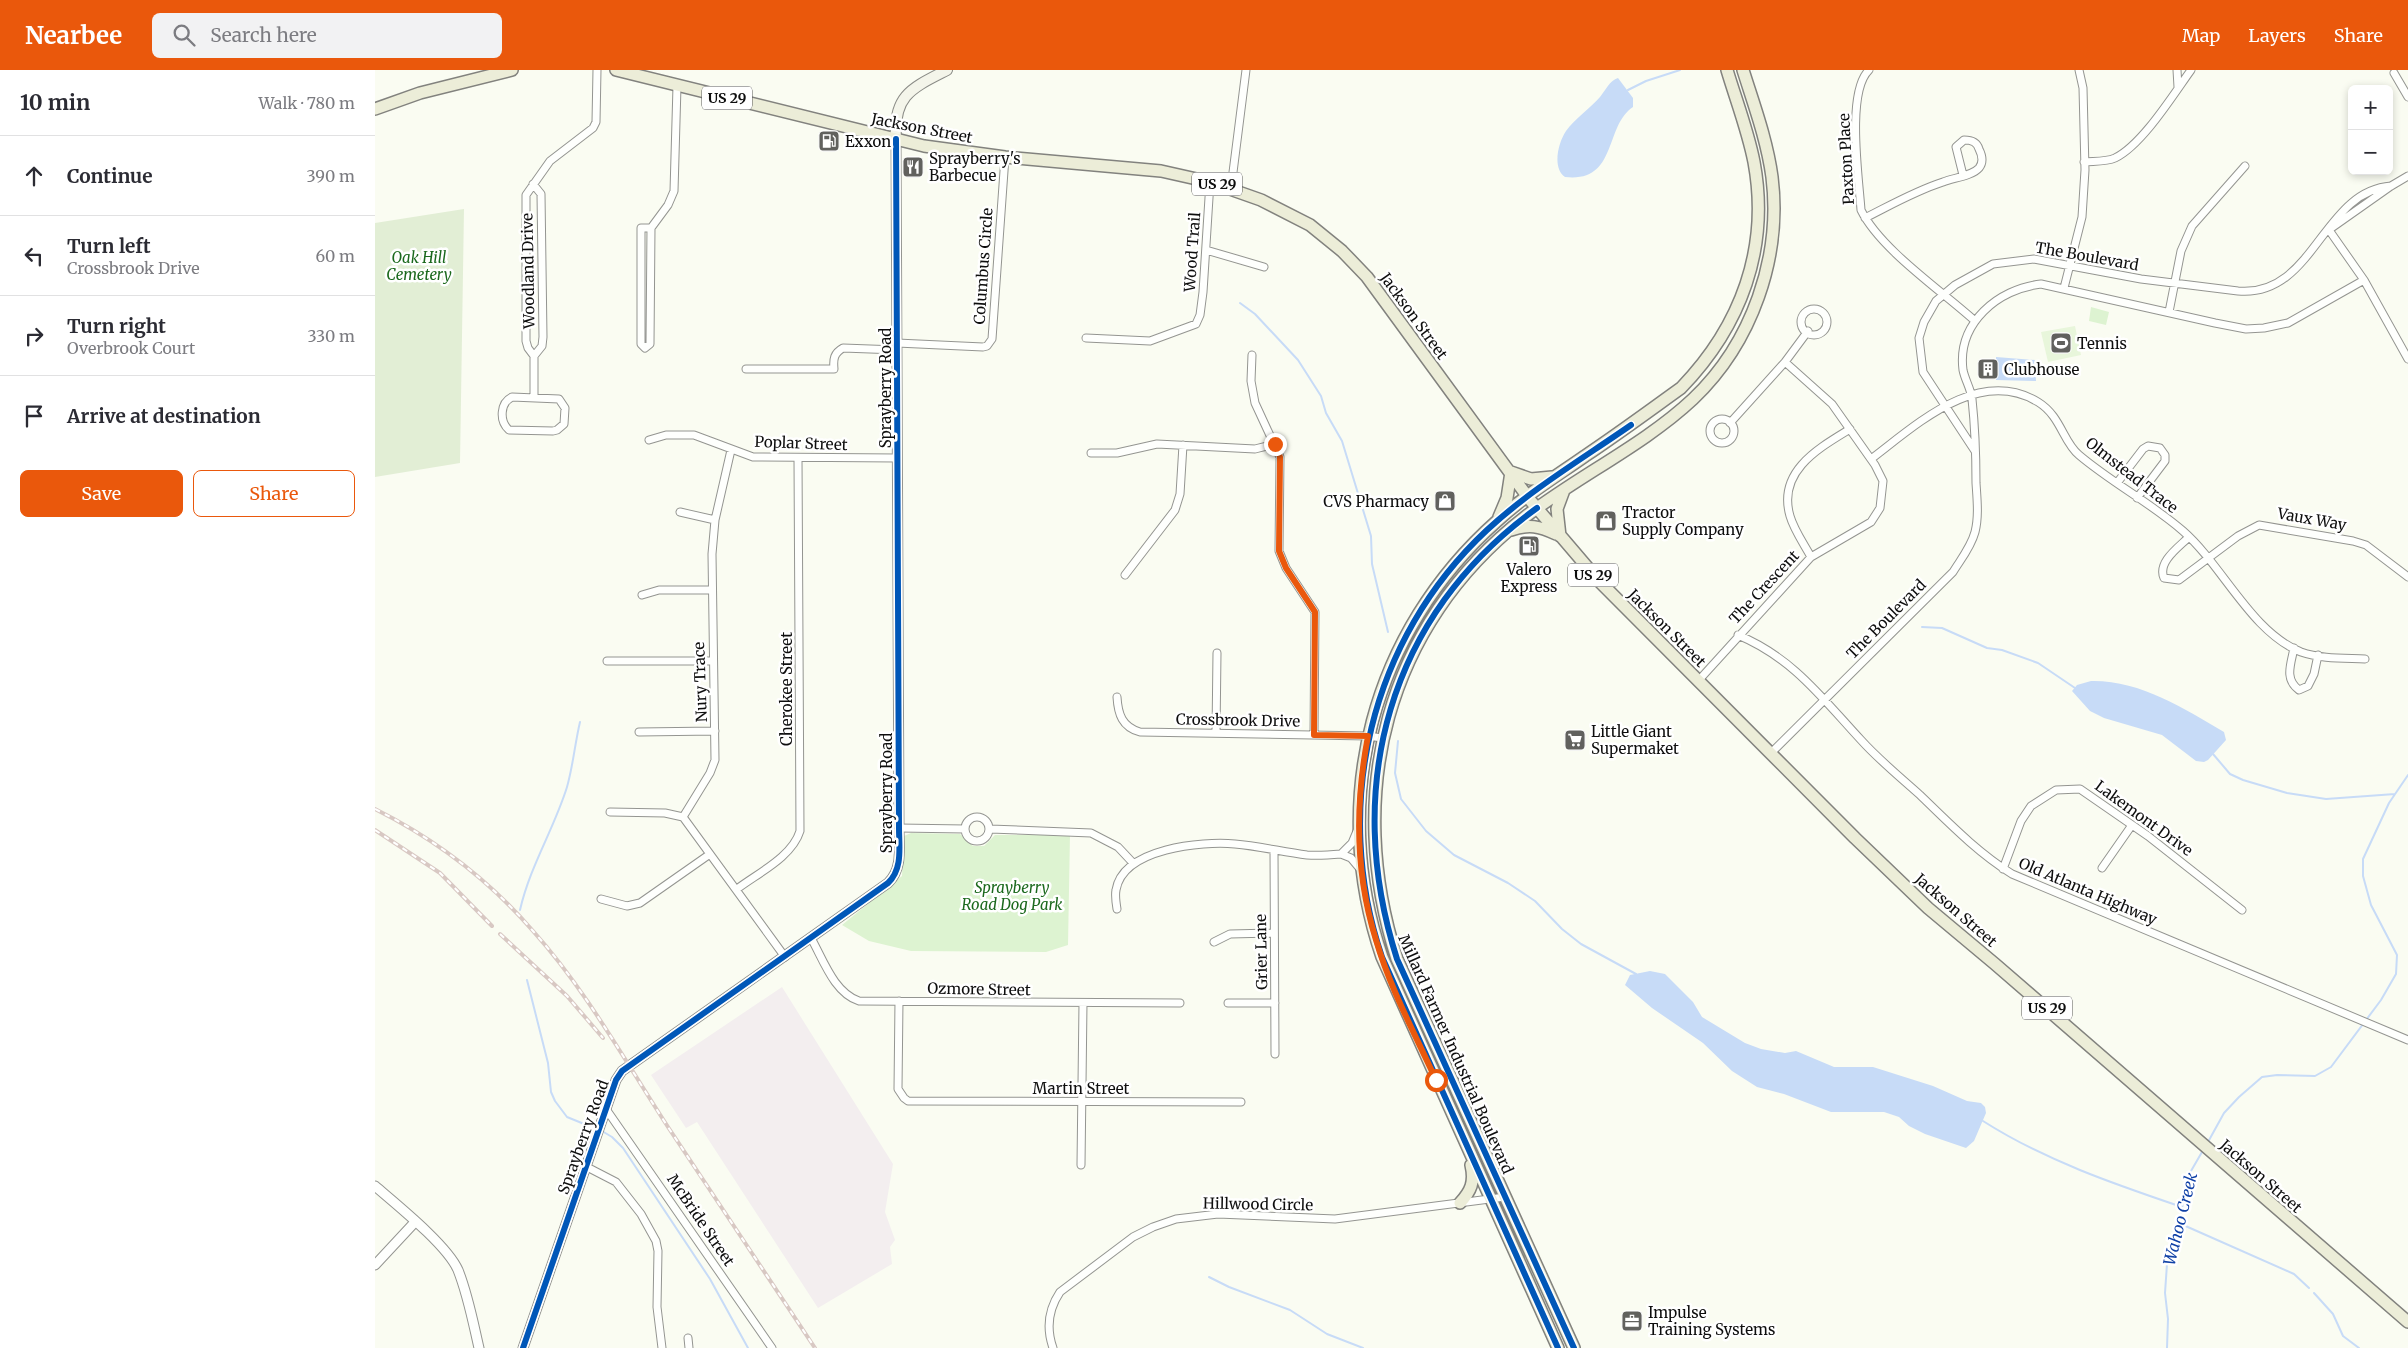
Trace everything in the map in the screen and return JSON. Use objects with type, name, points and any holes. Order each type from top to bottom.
[{"type":"main road","points":[[375,108],[420,93],[512,70]]},
{"type":"main road","name":"Jackson Street","points":[[616,70],[941,149],[1005,157],[1161,171],[1231,188],[1268,203],[1310,225],[1354,263],[1383,296],[1489,446],[1511,472],[1527,496],[1600,582],[1771,753],[1928,908],[2408,1322]]},
{"type":"main road","points":[[896,139],[896,114],[904,98],[912,90],[947,70]]},
{"type":"main road","name":"Millard Farmer Industrial Boulevard","points":[[1558,1348],[1388,974],[1371,923],[1361,870],[1360,789],[1368,736],[1387,676],[1411,625],[1451,567],[1498,520],[1527,496],[1681,388],[1704,363],[1729,327],[1743,294],[1755,249],[1758,189],[1750,146],[1727,70]]},
{"type":"main road","name":"Millard Farmer Industrial Boulevard","points":[[1574,1348],[1397,959],[1387,925],[1377,873],[1373,824],[1374,790],[1382,738],[1402,680],[1426,629],[1459,582],[1507,532],[1537,508],[1655,428],[1693,398],[1732,350],[1751,315],[1763,284],[1770,251],[1773,194],[1767,148],[1743,70]]},
{"type":"main road","points":[[1498,520],[1507,498],[1511,472],[1531,479],[1556,476]]},
{"type":"main road","points":[[1560,536],[1557,509],[1564,490]]},
{"type":"main road","points":[[1507,532],[1538,526],[1560,536]]},
{"type":"main road","points":[[1460,1203],[1472,1188],[1473,1180],[1464,1142]]},
{"type":"street","name":"Woodland Drive","points":[[534,397],[534,356],[528,348],[526,341],[525,200],[528,190],[550,161],[593,128],[596,122],[597,70]]},
{"type":"street","points":[[1231,188],[1246,70]]},
{"type":"street","name":"Paxton Place","points":[[1869,70],[1864,75],[1858,89],[1856,114],[1861,210],[1865,218],[1888,246],[1975,321]]},
{"type":"street","points":[[2064,288],[2082,217],[2085,162],[2083,88],[2079,70]]},
{"type":"street","points":[[2177,70],[2178,88]]},
{"type":"street","points":[[2085,162],[2113,159],[2126,152],[2140,138],[2191,70]]},
{"type":"street","points":[[2394,73],[2408,98]]},
{"type":"street","points":[[651,228],[641,228],[641,344],[645,348],[651,344],[651,228],[668,205],[674,191],[677,86]]},
{"type":"street","name":"Sprayberry Road","points":[[523,1348],[616,1080],[629,1064],[785,957],[892,879],[899,861],[896,139]]},
{"type":"street","points":[[1865,218],[1920,189],[1963,175],[1978,170],[1982,163],[1979,146],[1970,140],[1965,140],[1956,147],[1963,175]]},
{"type":"street","name":"Columbus Circle","points":[[746,369],[834,369],[833,359],[837,352],[843,348],[987,346],[992,339],[1005,157]]},
{"type":"street","points":[[2169,312],[2181,251],[2193,226],[2245,166]]},
{"type":"street","name":"The Boulevard","points":[[1975,451],[1923,372],[1919,338],[1924,322],[1932,308],[1955,285],[1993,264],[2034,259],[2141,279],[2249,292],[2268,288],[2297,270],[2329,230],[2339,225],[2391,186],[2408,176]]},
{"type":"street","name":"Wood Trail","points":[[1086,338],[1150,341],[1196,324],[1200,314],[1203,292],[1210,182]]},
{"type":"street","name":"Woodland Drive","points":[[533,184],[541,194],[543,337],[542,346],[534,356]]},
{"type":"street","points":[[2329,230],[2365,280],[2408,359]]},
{"type":"street","points":[[1206,250],[1264,268]]},
{"type":"street","name":"The Boulevard","points":[[1771,753],[1953,572],[1967,550],[1975,532],[1977,513],[1971,395],[1963,370],[1963,354],[1969,333],[1975,321],[2001,295],[2023,286],[2041,284],[2245,328],[2264,328],[2288,324],[2365,280]]},
{"type":"street","points":[[1730,423],[1785,362],[1808,331]]},
{"type":"street","points":[[1252,355],[1251,381],[1255,403],[1280,457],[1279,551],[1286,568],[1315,612],[1314,735]]},
{"type":"street","name":"The Crescent","points":[[1699,680],[1811,557],[1871,522],[1880,508],[1883,481],[1871,459],[1832,404],[1785,362]]},
{"type":"street","name":"Olmstead Trace","points":[[1871,459],[1946,405],[1971,395],[1991,390],[2008,391],[2038,402],[2054,415],[2077,454],[2189,537],[2210,559],[2269,632],[2294,648],[2318,655],[2365,659]]},
{"type":"street","points":[[512,397],[534,397],[555,397],[562,401],[565,412],[563,427],[553,431],[512,431],[507,428],[502,419],[503,406],[506,400],[512,397]]},
{"type":"street","points":[[1811,557],[1790,516],[1787,505],[1789,490],[1801,465],[1812,452],[1850,429]]},
{"type":"street","name":"Poplar Street","points":[[649,440],[665,435],[694,435],[753,457],[897,458]]},
{"type":"street","points":[[1091,453],[1117,453],[1157,444],[1255,449],[1275,444]]},
{"type":"street","points":[[1125,576],[1175,510],[1180,494],[1183,445]]},
{"type":"street","points":[[2117,483],[2143,449],[2147,446],[2160,448],[2165,455],[2165,460],[2137,498]]},
{"type":"street","name":"Nury Trace","points":[[683,817],[710,773],[715,760],[712,554],[715,520],[731,450]]},
{"type":"street","name":"Cherokee Street","points":[[737,889],[789,851],[797,842],[800,831],[798,458]]},
{"type":"street","points":[[680,512],[715,520]]},
{"type":"street","name":"Vaux Way","points":[[2189,537],[2166,560],[2162,571],[2164,578],[2179,580],[2254,526],[2271,526],[2366,545],[2408,577]]},
{"type":"street","points":[[642,595],[659,590],[712,590]]},
{"type":"street","name":"Old Atlanta Highway","points":[[1738,635],[1760,644],[1790,665],[1825,699],[1862,741],[1981,853],[2003,869],[2020,878],[2405,1039]]},
{"type":"street","points":[[2294,648],[2288,674],[2292,685],[2299,690],[2309,686],[2318,655]]},
{"type":"street","points":[[1217,653],[1217,733]]},
{"type":"street","points":[[607,661],[713,661]]},
{"type":"street","name":"Crossbrook Drive","points":[[1117,697],[1118,712],[1122,720],[1135,731],[1368,736],[1382,738]]},
{"type":"street","points":[[639,732],[715,731]]},
{"type":"street","name":"Lakemont Drive","points":[[2003,869],[2021,821],[2031,806],[2056,790],[2080,789],[2132,825],[2242,910]]},
{"type":"street","points":[[610,812],[665,813],[683,817],[785,957]]},
{"type":"street","points":[[977,817],[987,822],[990,829],[987,837],[975,841],[967,837],[965,829],[970,819],[977,817]]},
{"type":"street","points":[[2102,868],[2132,825]]},
{"type":"street","points":[[1341,854],[1352,843],[1359,826]]},
{"type":"street","points":[[899,828],[965,829]]},
{"type":"street","points":[[990,829],[1091,833],[1118,847],[1133,863]]},
{"type":"street","points":[[1117,909],[1116,890],[1118,883],[1133,863],[1178,847],[1199,844],[1233,844],[1310,855],[1341,854],[1351,858],[1361,870]]},
{"type":"street","name":"Grier Lane","points":[[1274,850],[1275,1054]]},
{"type":"street","points":[[601,899],[627,906],[640,903],[710,854]]},
{"type":"street","points":[[1214,942],[1231,934],[1274,933]]},
{"type":"street","name":"Ozmore Street","points":[[811,938],[845,994],[859,1001],[1083,1004],[1180,1002]]},
{"type":"street","name":"Martin Street","points":[[899,1001],[899,1089],[904,1098],[908,1100],[1241,1102]]},
{"type":"street","points":[[1228,1003],[1275,1003]]},
{"type":"street","points":[[1081,1165],[1083,1004]]},
{"type":"street","name":"McBride Street","points":[[606,1108],[772,1348]]},
{"type":"street","points":[[585,1166],[616,1182],[641,1214],[656,1241],[658,1251],[657,1307],[662,1348]]},
{"type":"street","points":[[375,1186],[439,1243],[458,1269],[469,1304],[479,1348]]},
{"type":"street","name":"Hillwood Circle","points":[[1053,1348],[1050,1339],[1049,1319],[1053,1303],[1060,1292],[1112,1252],[1153,1227],[1176,1219],[1203,1216],[1335,1219],[1505,1197]]},
{"type":"street","points":[[375,1266],[415,1222]]},
{"type":"street","points":[[688,1338],[689,1348]]},
{"type":"shaded area","points":[[782,987],[893,1164],[885,1212],[895,1240],[890,1247],[892,1264],[818,1308],[697,1122],[686,1128],[651,1075]]},
{"type":"green space","name":"Oak Hill Cemetery","points":[[464,209],[460,463],[375,477],[375,223]]},
{"type":"green space","points":[[2091,307],[2109,312],[2106,325],[2089,321]]},
{"type":"green space","name":"Tennis","points":[[2075,326],[2081,355],[2048,362],[2041,332]]},
{"type":"green space","name":"Sprayberry Road Dog Park","points":[[911,833],[960,834],[973,846],[984,846],[995,835],[1070,835],[1068,945],[1046,952],[911,951],[869,941],[842,925],[902,876],[904,836]]},
{"type":"water","points":[[1618,78],[1633,98],[1633,107],[1624,116],[1602,162],[1594,171],[1582,176],[1565,177],[1561,173],[1557,162],[1563,136],[1573,123],[1600,97],[1610,83]]},
{"type":"water","points":[[1996,357],[2035,360],[2036,381],[1996,380]]},
{"type":"water","points":[[2091,681],[2127,685],[2161,697],[2224,732],[2226,740],[2208,760],[2204,762],[2196,761],[2162,735],[2104,718],[2090,711],[2072,691],[2077,685]]},
{"type":"water","points":[[1650,971],[1665,974],[1693,1002],[1702,1017],[1745,1043],[1761,1049],[1785,1053],[1796,1051],[1834,1067],[1873,1067],[1933,1086],[1967,1101],[1981,1103],[1985,1107],[1986,1113],[1974,1141],[1966,1148],[1925,1134],[1909,1126],[1899,1117],[1884,1112],[1831,1112],[1784,1094],[1757,1087],[1732,1071],[1703,1043],[1652,1008],[1625,985],[1630,975]]},
{"type":"waterway","points":[[1628,90],[1646,81],[1680,70]]},
{"type":"waterway","points":[[1240,303],[1255,314],[1298,360],[1321,396],[1326,413],[1342,441],[1371,536],[1372,564],[1388,632]]},
{"type":"waterway","points":[[1922,627],[1942,628],[1987,648],[2002,650],[2038,663],[2075,688]]},
{"type":"waterway","points":[[520,910],[530,878],[562,803],[571,771],[580,722]]},
{"type":"waterway","points":[[1398,741],[1395,773],[1401,799],[1426,831],[1454,855],[1508,883],[1535,901],[1562,929],[1581,944],[1636,974]]},
{"type":"waterway","points":[[2213,754],[2230,774],[2243,780],[2287,793],[2326,799],[2395,794]]},
{"type":"waterway","name":"Wahoo Creek","points":[[2208,1142],[2224,1113],[2262,1077],[2277,1075],[2315,1076],[2331,1067],[2381,1000],[2396,974],[2397,955],[2371,905],[2363,876],[2363,859],[2389,803],[2408,775]]},
{"type":"waterway","points":[[527,980],[548,1063],[551,1092],[555,1101],[567,1117],[594,1128]]},
{"type":"waterway","points":[[1983,1121],[2030,1148],[2080,1170],[2182,1207]]},
{"type":"waterway","points":[[602,1131],[612,1137],[623,1148],[710,1279],[748,1348]]},
{"type":"waterway","name":"Wahoo Creek","points":[[2167,1348],[2168,1319],[2165,1293],[2167,1264],[2181,1224],[2183,1197],[2191,1171],[2202,1152]]},
{"type":"waterway","points":[[2181,1224],[2294,1274],[2309,1288]]},
{"type":"waterway","points":[[1209,1277],[1229,1287],[1290,1310],[1327,1334],[1363,1348]]},
{"type":"waterway","points":[[2314,1293],[2333,1314],[2343,1336],[2359,1348]]},
{"type":"railway","points":[[375,809],[440,847],[460,862],[516,912],[552,954],[588,1002],[668,1127],[815,1348]]},
{"type":"railway","points":[[375,830],[440,873],[492,926]]},
{"type":"railway","points":[[500,934],[567,996],[603,1038]]},
{"type":"cycle path","points":[[523,1348],[616,1080],[622,1071],[888,883],[896,871],[899,850],[896,139]]},
{"type":"cycle path","points":[[1558,1348],[1382,957],[1367,900],[1360,842],[1362,784],[1371,728],[1389,673],[1414,621],[1447,573],[1487,530],[1504,515],[1557,475],[1631,425]]},
{"type":"cycle path","points":[[1537,508],[1486,551],[1445,600],[1413,653],[1391,710],[1378,769],[1375,831],[1381,895],[1397,959],[1574,1348]]},
{"type":"place","name":"Exxon","points":[[829,141]]},
{"type":"place","name":"Sprayberry's Barbecue","points":[[913,167]]},
{"type":"place","name":"Tennis","points":[[2061,343]]},
{"type":"place","name":"Clubhouse","points":[[1988,369]]},
{"type":"place","name":"CVS Pharmacy","points":[[1445,501]]},
{"type":"place","name":"Tractor Supply Company","points":[[1606,521]]},
{"type":"place","name":"Valero Express","points":[[1529,546]]},
{"type":"place","name":"Little Giant Supermaket","points":[[1575,740]]},
{"type":"place","name":"Impulse Training Systems","points":[[1632,1321]]},
{"type":"route","points":[[1275,444],[1280,457],[1279,551],[1283,563],[1315,612],[1314,735],[1368,736],[1362,771],[1359,807],[1360,855],[1367,905],[1376,940],[1388,974],[1436,1080]]}]
